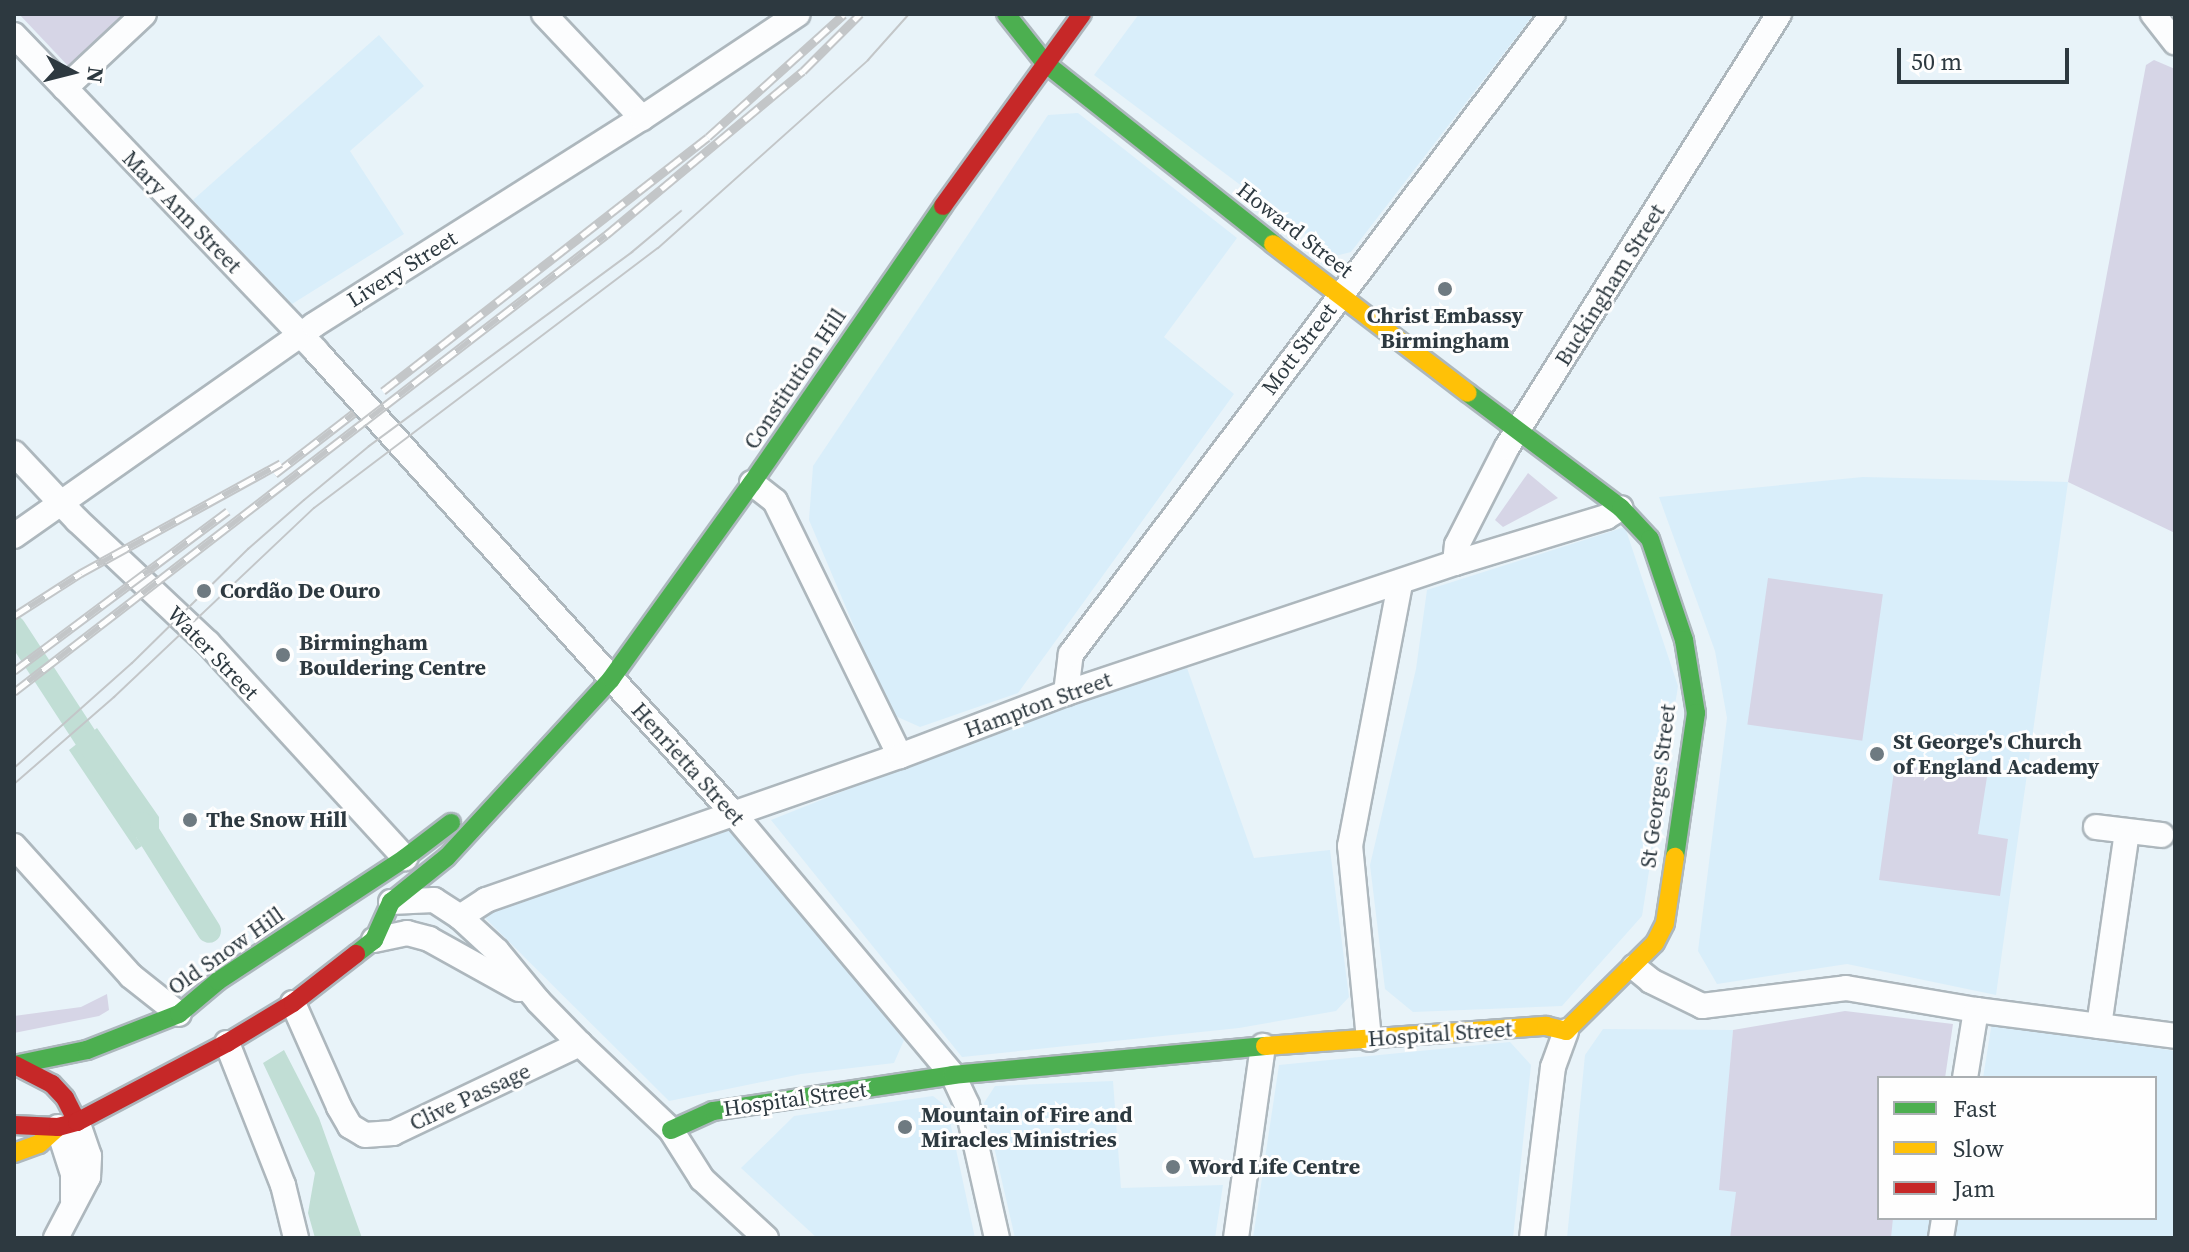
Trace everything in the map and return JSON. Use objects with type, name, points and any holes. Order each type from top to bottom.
[{"type":"main road","name":"Howard Street","points":[[1006,14],[1045,63],[1339,296],[1518,431]]},
{"type":"main road","name":"Constitution Hill","points":[[227,1043],[293,1003],[374,940],[380,905],[447,857],[611,679],[752,483],[961,178],[1081,15]]},
{"type":"main road","name":"St Georges Street","points":[[1518,431],[1621,508],[1650,539],[1684,640],[1696,713],[1665,923],[1634,967]]},
{"type":"main road","name":"Constitution Hill","points":[[405,858],[539,759]]},
{"type":"main road","name":"Old Snow Hill","points":[[14,1065],[87,1050],[179,1014],[218,981],[405,858]]},
{"type":"main road","points":[[249,963],[289,961]]},
{"type":"main road","points":[[1566,1031],[1634,967]]},
{"type":"main road","name":"Hospital Street","points":[[671,1130],[713,1111],[953,1075],[1263,1046],[1546,1026],[1566,1031]]},
{"type":"main road","points":[[14,1153],[39,1144],[68,1124],[227,1043]]},
{"type":"main road","points":[[87,1050],[102,1078],[126,1086],[152,1082]]},
{"type":"main road","points":[[14,1065],[52,1084],[65,1098],[68,1124]]},
{"type":"main road","points":[[14,1125],[68,1124]]},
{"type":"street","points":[[65,88],[144,14]]},
{"type":"street","points":[[544,14],[642,118]]},
{"type":"street","name":"Livery Street","points":[[14,536],[62,506],[300,335],[642,118],[798,14]]},
{"type":"street","name":"Mott Street","points":[[1066,693],[1071,654],[1553,14]]},
{"type":"street","name":"Buckingham Street","points":[[1455,563],[1457,545],[1518,431],[1779,14]]},
{"type":"street","points":[[2153,14],[2175,42]]},
{"type":"street","name":"Mary Ann Street","points":[[14,35],[300,335]]},
{"type":"street","name":"Henrietta Street","points":[[300,335],[733,813],[953,1075],[967,1105],[997,1238]]},
{"type":"street","name":"Water Street","points":[[14,453],[62,506],[208,643],[405,858]]},
{"type":"street","points":[[752,483],[775,501],[900,756]]},
{"type":"street","name":"Hampton Street","points":[[460,917],[486,900],[900,756],[1066,693],[1455,563],[1606,517],[1621,508]]},
{"type":"street","points":[[1369,1039],[1350,846],[1400,583]]},
{"type":"street","points":[[2096,827],[2162,835]]},
{"type":"street","points":[[2099,1026],[2127,832]]},
{"type":"street","points":[[14,846],[131,976],[179,1014]]},
{"type":"street","points":[[380,905],[434,900],[460,917],[497,951],[538,1001],[580,1044],[671,1130],[702,1179],[766,1238]]},
{"type":"street","points":[[374,940],[407,933],[429,939],[482,966],[538,1001]]},
{"type":"street","points":[[1634,967],[1651,981],[1702,1006],[1846,988],[1976,1010],[2175,1036]]},
{"type":"street","name":"Clive Passage","points":[[293,1003],[339,1107],[350,1126],[365,1135],[393,1133],[580,1044]]},
{"type":"street","points":[[1965,1076],[1976,1010]]},
{"type":"street","points":[[1532,1238],[1553,1067],[1566,1031]]},
{"type":"street","points":[[227,1043],[283,1185],[296,1238]]},
{"type":"street","points":[[1236,1238],[1263,1046]]},
{"type":"street","points":[[56,1238],[88,1177],[89,1159],[68,1124]]},
{"type":"shaded area","points":[[19,14],[125,14],[69,67]]},
{"type":"shaded area","points":[[1139,14],[1534,14],[1351,252],[1335,256],[1094,75]]},
{"type":"shaded area","points":[[379,35],[424,86],[350,151],[404,234],[292,304],[193,200]]},
{"type":"shaded area","points":[[2154,60],[2175,69],[2175,533],[2068,482],[2146,65]]},
{"type":"shaded area","points":[[1078,113],[1237,238],[1164,337],[1234,394],[1018,693],[920,727],[891,714],[809,520],[813,466],[1048,115]]},
{"type":"shaded area","points":[[1528,473],[1558,498],[1503,527],[1495,520]]},
{"type":"shaded area","name":"St George's Church of England Academy","points":[[1863,477],[2068,482],[1996,995],[1847,964],[1717,984],[1698,951],[1727,718],[1715,651],[1659,497]]},
{"type":"shaded area","points":[[1625,527],[1678,686],[1642,916],[1562,1006],[1413,1012],[1385,989],[1370,865],[1416,669],[1427,590]]},
{"type":"shaded area","points":[[1768,578],[1883,594],[1862,741],[1747,725]]},
{"type":"shaded area","points":[[1187,668],[1254,858],[1330,850],[1349,997],[1336,1011],[1239,1028],[962,1057],[771,820],[1014,723]]},
{"type":"shaded area","points":[[97,728],[159,817],[159,849],[140,836],[136,837],[142,846],[136,850],[69,750]]},
{"type":"shaded area","points":[[1895,764],[1987,777],[1978,834],[2008,839],[2000,896],[1879,880]]},
{"type":"shaded area","points":[[731,830],[904,1040],[894,1063],[801,1074],[669,1101],[480,913]]},
{"type":"shaded area","points":[[107,994],[109,1010],[99,1016],[14,1033],[14,1016],[81,1007]]},
{"type":"shaded area","points":[[1845,1011],[1953,1024],[1945,1076],[1877,1076],[1877,1220],[1893,1220],[1891,1238],[1730,1238],[1736,1192],[1719,1190],[1733,1030]]},
{"type":"shaded area","points":[[1992,1022],[2175,1051],[2175,1238],[1567,1238],[1585,1055],[1603,1029],[1733,1030],[1720,1190],[1877,1209],[1877,1220],[2157,1220],[2157,1076],[1983,1076]]},
{"type":"shaded area","points":[[1510,1042],[1531,1065],[1513,1238],[1253,1238],[1279,1065]]},
{"type":"shaded area","points":[[284,1050],[319,1118],[362,1238],[315,1238],[308,1213],[315,1173],[263,1063]]},
{"type":"shaded area","points":[[1113,1081],[1121,1188],[1223,1185],[1215,1238],[1015,1238],[984,1103],[995,1086]]},
{"type":"shaded area","points":[[933,1096],[947,1107],[975,1238],[817,1238],[741,1168],[794,1116]]},
{"type":"waterway","points":[[14,628],[102,763]]},
{"type":"waterway","points":[[142,824],[209,931]]},
{"type":"tram line","points":[[14,784],[114,697],[314,508],[658,248],[868,60],[909,14]]},
{"type":"tram line","points":[[14,768],[132,663],[248,549],[304,500],[369,446],[632,252],[681,211]]},
{"type":"railway","points":[[383,391],[708,137],[844,14]]},
{"type":"railway","points":[[14,692],[606,235],[803,71],[860,14]]},
{"type":"railway","points":[[275,474],[354,413]]},
{"type":"railway","points":[[14,616],[81,573],[281,463]]},
{"type":"railway","points":[[14,671],[228,511]]},
{"type":"traffic: fast","points":[[1006,14],[1045,63],[1273,244]]},
{"type":"traffic: fast","points":[[356,954],[374,940],[391,902],[447,857],[611,679],[752,483],[943,206]]},
{"type":"traffic: fast","points":[[1468,393],[1621,508],[1650,539],[1684,640],[1696,713],[1675,857]]},
{"type":"traffic: fast","points":[[14,1065],[87,1050],[179,1014],[218,981],[405,858],[451,823]]},
{"type":"traffic: fast","points":[[671,1130],[713,1111],[953,1075],[1265,1046]]},
{"type":"traffic: slow","points":[[1273,244],[1468,393]]},
{"type":"traffic: slow","points":[[1265,1046],[1546,1026],[1566,1031],[1655,943],[1665,923],[1675,857]]},
{"type":"traffic: slow","points":[[14,1153],[39,1144],[58,1127]]},
{"type":"traffic: jam","points":[[943,206],[1082,14]]},
{"type":"traffic: jam","points":[[14,1125],[58,1127],[77,1122],[227,1043],[293,1003],[356,954]]},
{"type":"traffic: jam","points":[[15,1065],[52,1084],[65,1098],[77,1122]]},
{"type":"place","name":"Christ Embassy Birmingham","points":[[1445,289]]},
{"type":"place","name":"Cordão De Ouro","points":[[204,591]]},
{"type":"place","name":"Birmingham Bouldering Centre","points":[[283,655]]},
{"type":"place","name":"St George's Church of England Academy","points":[[1877,754]]},
{"type":"place","name":"The Snow Hill","points":[[190,820]]},
{"type":"place","name":"Mountain of Fire and Miracles Ministries","points":[[905,1127]]},
{"type":"place","name":"Word Life Centre","points":[[1173,1167]]}]
